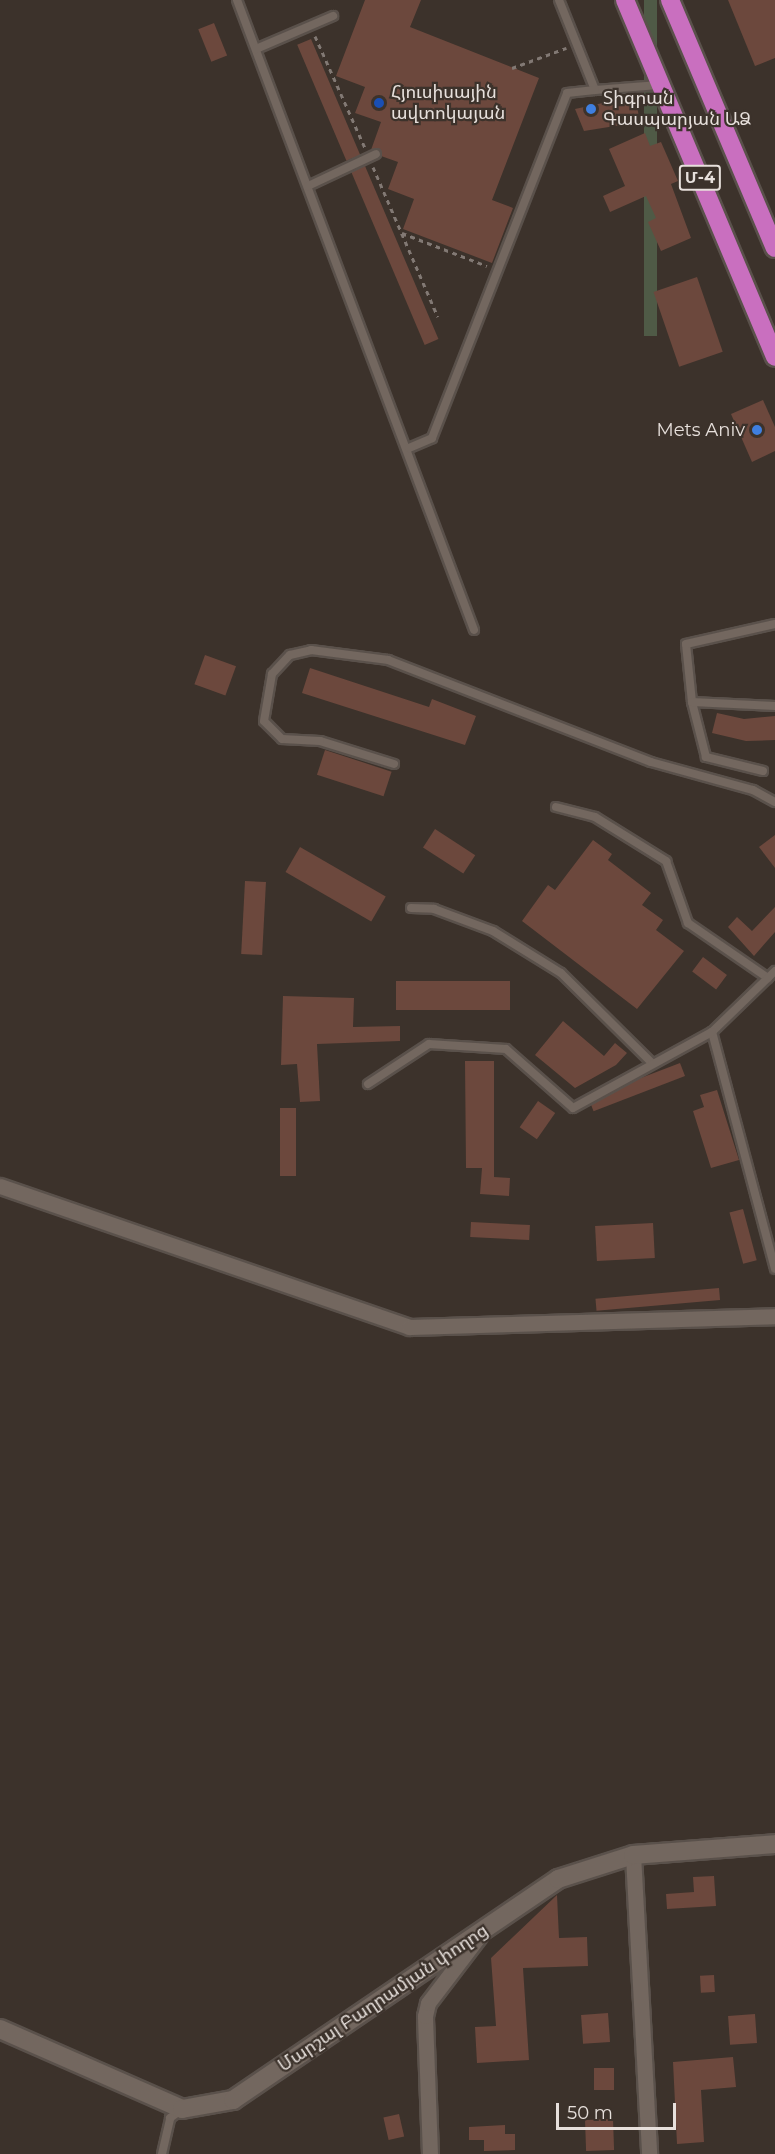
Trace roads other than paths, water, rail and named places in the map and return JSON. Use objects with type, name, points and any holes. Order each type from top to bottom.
[{"type":"highway","name":"Մ-4","points":[[625,0],[775,357]]},
{"type":"highway","name":"Մ-4","points":[[670,0],[775,248]]},
{"type":"street","points":[[0,1186],[409,1327],[775,1316]]},
{"type":"street","name":"Մարշալ Բաղրամյան փողոց","points":[[182,2109],[233,2100],[558,1879],[633,1856],[775,1844]]},
{"type":"street","points":[[633,1856],[649,2154]]},
{"type":"street","points":[[430,2154],[428,2003],[484,1929]]},
{"type":"street","points":[[0,2029],[182,2109]]},
{"type":"lane","points":[[237,0],[409,448],[474,630]]},
{"type":"lane","points":[[559,0],[595,90]]},
{"type":"lane","points":[[256,49],[333,16]]},
{"type":"lane","points":[[409,448],[432,438],[567,93],[661,84]]},
{"type":"lane","points":[[308,186],[372,155]]},
{"type":"lane","points":[[764,771],[706,757],[692,702],[686,645],[775,624]]},
{"type":"lane","points":[[394,764],[320,741],[282,739],[264,721],[272,674],[290,655],[311,650],[388,660],[651,762],[753,790],[775,802]]},
{"type":"lane","points":[[692,702],[775,706]]},
{"type":"lane","points":[[556,807],[595,817],[666,861],[688,923],[768,978]]},
{"type":"lane","points":[[411,908],[434,909],[493,931],[561,973],[653,1065]]},
{"type":"lane","points":[[368,1084],[429,1044],[506,1049],[573,1108],[712,1032],[775,971]]},
{"type":"lane","points":[[712,1032],[775,1269]]},
{"type":"lane","points":[[162,2154],[170,2118],[182,2109]]},
{"type":"place","name":"Հյուսիսային ավտոկայան","points":[[379,103]]},
{"type":"place","name":"Տիգրան Գասպարյան ԱՁ","points":[[591,109]]},
{"type":"place","name":"Mets Aniv","points":[[757,430]]}]
